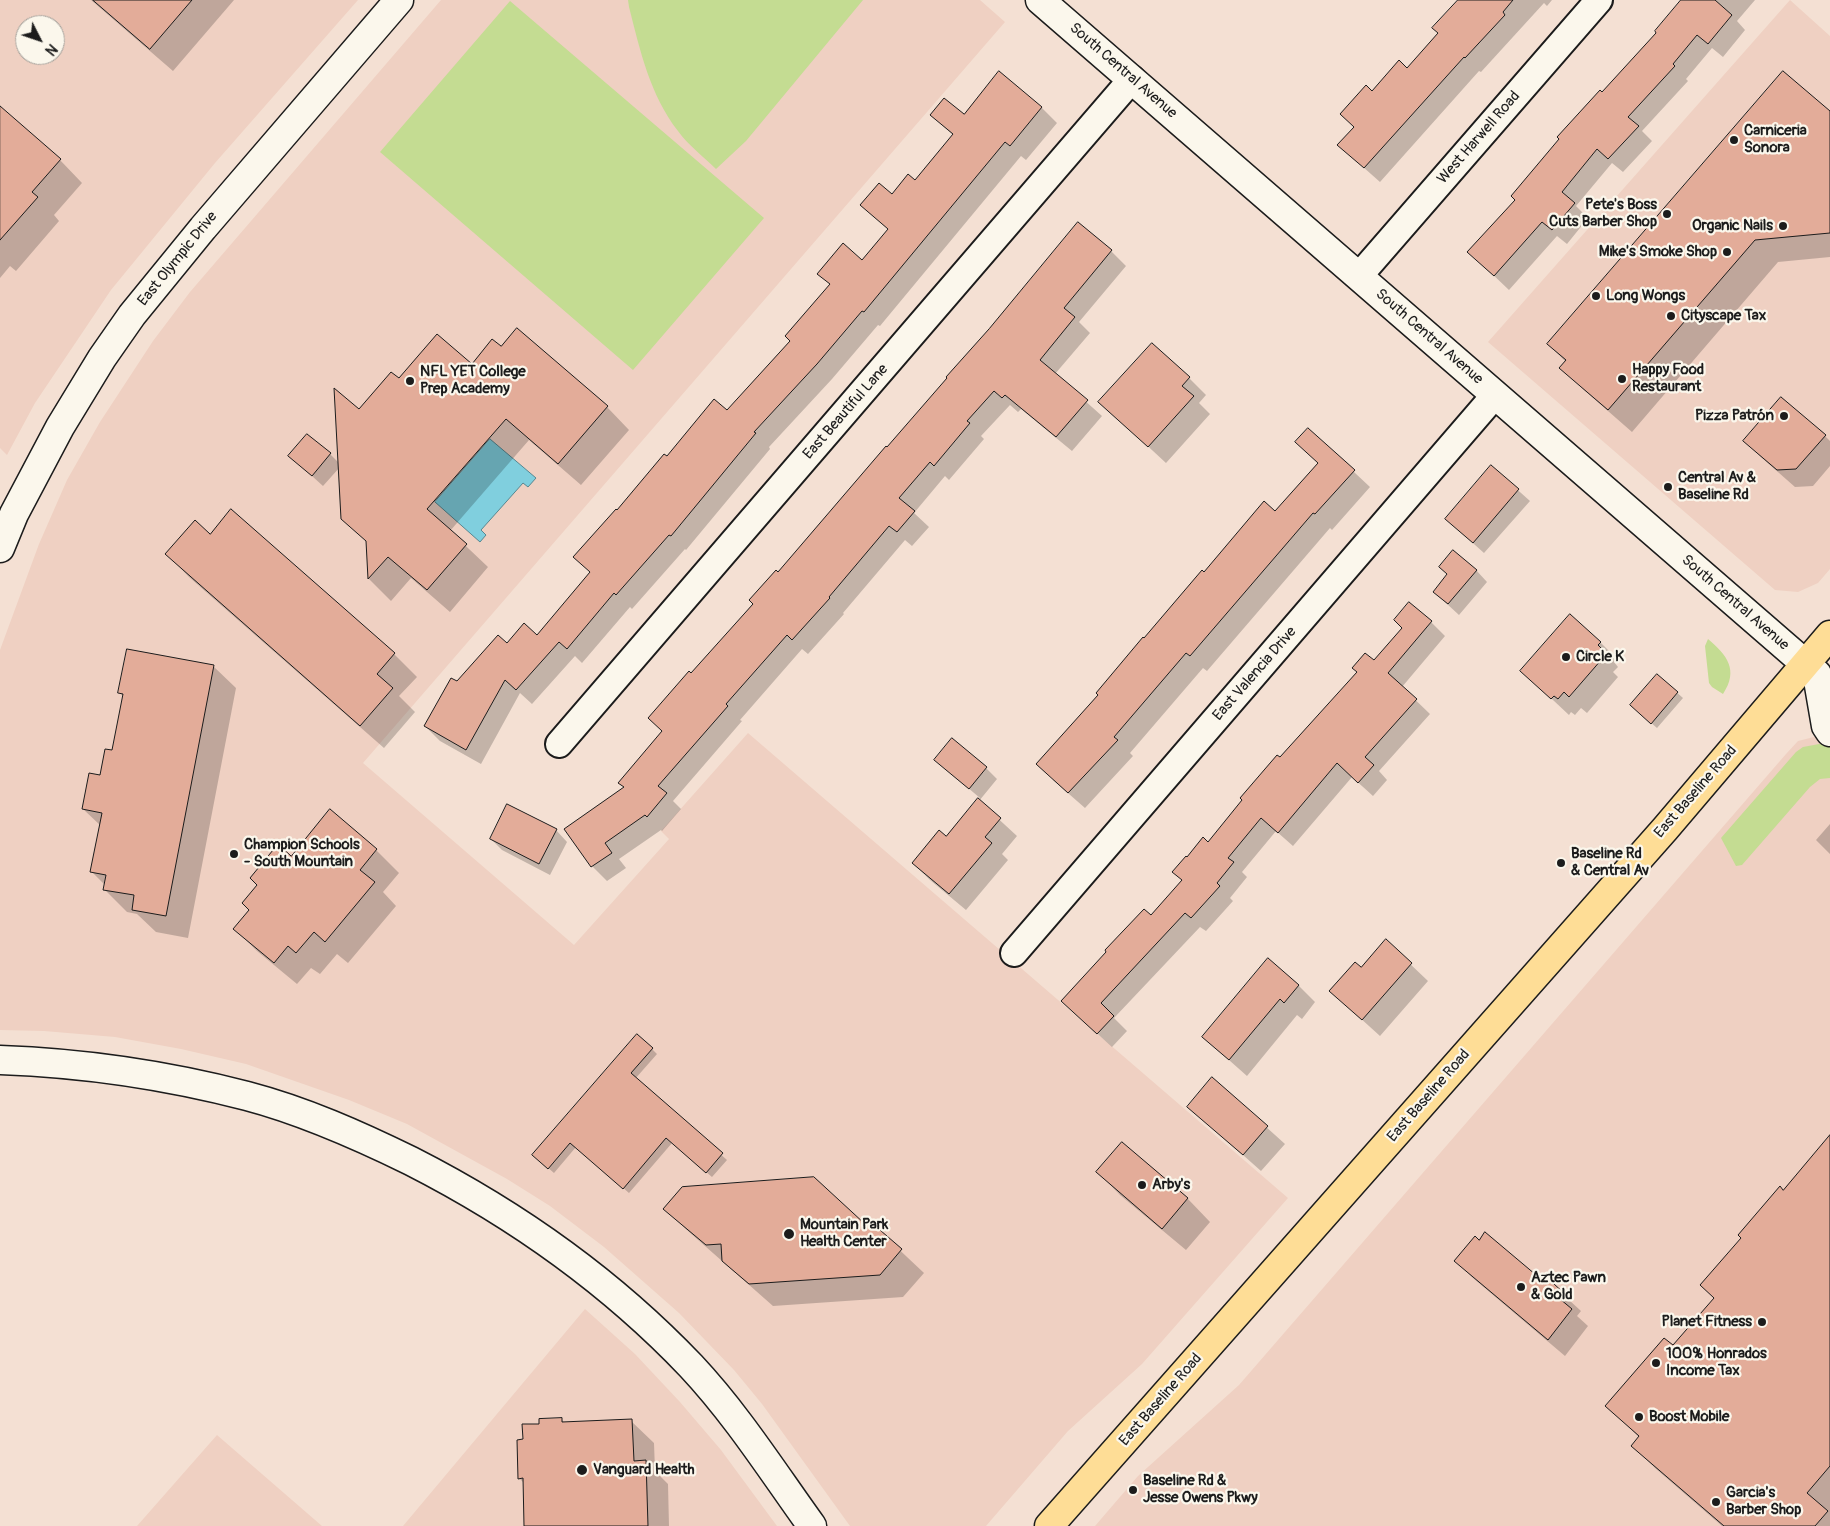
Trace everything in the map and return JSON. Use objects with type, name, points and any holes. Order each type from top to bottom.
[{"type":"main road","name":"East Baseline Road","points":[[1050,1526],[1665,829],[1818,670],[1830,635]]},
{"type":"street","name":"East Olympic Drive","points":[[0,548],[14,514],[60,427],[102,358],[132,315],[203,228],[399,0]]},
{"type":"street","name":"South Central Avenue","points":[[1040,0],[1495,394],[1818,670]]},
{"type":"street","name":"West Harwell Road","points":[[1359,276],[1598,0]]},
{"type":"street","name":"East Beautiful Lane","points":[[559,744],[1132,79]]},
{"type":"street","name":"East Valencia Drive","points":[[1014,953],[1495,394]]},
{"type":"street","points":[[1818,670],[1826,726],[1830,732]]},
{"type":"street","points":[[0,1060],[73,1064],[121,1070],[248,1096],[355,1134],[455,1185],[514,1220],[567,1255],[652,1328],[693,1368],[723,1403],[812,1526]]},
{"type":"shaded area","points":[[0,0],[358,0],[215,163],[111,290],[35,403],[7,455],[0,448]]},
{"type":"shaded area","points":[[441,0],[980,0],[1005,22],[363,763],[574,945],[669,839],[661,831],[748,733],[1288,1198],[1142,1364],[1068,1431],[986,1526],[850,1526],[762,1404],[734,1370],[679,1313],[604,1247],[550,1206],[507,1179],[407,1124],[349,1100],[246,1064],[181,1049],[115,1037],[44,1031],[0,1030],[0,650],[39,544],[67,480],[100,422],[153,341],[190,292]]},
{"type":"shaded area","points":[[1790,0],[1830,36],[1830,569],[1818,583],[1798,592],[1775,590],[1488,342]]},
{"type":"shaded area","points":[[1814,737],[1830,740],[1830,1526],[1095,1526],[1138,1476],[1239,1385],[1786,754],[1798,741]]},
{"type":"shaded area","points":[[585,1309],[635,1354],[680,1402],[721,1450],[777,1526],[403,1526]]},
{"type":"shaded area","points":[[217,1435],[322,1526],[137,1526]]},
{"type":"green space","points":[[628,0],[863,0],[746,141],[716,169],[682,136],[660,102],[647,72]]},
{"type":"green space","points":[[510,1],[764,218],[633,370],[380,152]]},
{"type":"green space","points":[[1708,639],[1721,651],[1729,664],[1730,678],[1723,694],[1709,683],[1705,646]]},
{"type":"green space","points":[[1830,744],[1830,778],[1820,779],[1810,787],[1742,865],[1736,866],[1721,838],[1796,752],[1803,747]]},
{"type":"water","points":[[490,439],[536,478],[528,487],[523,483],[481,530],[486,535],[480,542],[435,502]]},
{"type":"building","points":[[93,0],[192,0],[150,49]]},
{"type":"building","points":[[1458,0],[1513,0],[1503,12],[1505,15],[1464,57],[1364,168],[1337,145],[1354,127],[1340,114],[1366,85],[1372,91],[1399,60],[1407,68],[1438,33],[1432,28]]},
{"type":"building","points":[[1681,0],[1715,0],[1732,15],[1708,44],[1697,35],[1673,64],[1675,66],[1628,117],[1639,126],[1608,159],[1597,149],[1562,192],[1575,203],[1552,230],[1542,222],[1494,276],[1467,252],[1515,200],[1511,196],[1559,139],[1557,137],[1600,90],[1602,92],[1656,33],[1655,31]]},
{"type":"building","points":[[999,71],[1042,107],[1010,146],[1005,142],[864,312],[862,311],[817,364],[754,432],[756,433],[671,536],[669,535],[616,595],[614,593],[567,649],[559,642],[516,690],[505,680],[466,750],[424,726],[451,678],[457,681],[498,635],[507,643],[524,623],[537,635],[590,572],[573,557],[617,510],[664,454],[667,456],[714,399],[727,410],[790,341],[785,336],[830,284],[817,274],[843,243],[862,260],[888,229],[860,205],[879,183],[892,194],[908,174],[915,180],[953,134],[930,115],[944,98],[964,114]]},
{"type":"building","points":[[1783,71],[1830,111],[1830,233],[1755,240],[1608,410],[1559,368],[1566,360],[1547,344]]},
{"type":"building","points":[[0,106],[61,159],[32,192],[38,197],[0,240]]},
{"type":"building","points":[[1078,222],[1112,250],[1064,308],[1075,317],[1040,360],[1088,400],[1056,437],[1005,395],[1002,398],[994,391],[967,421],[970,423],[934,466],[930,462],[899,498],[915,511],[897,532],[889,526],[830,598],[792,640],[787,635],[726,704],[728,706],[658,786],[667,793],[647,817],[645,815],[605,843],[612,853],[591,867],[564,829],[624,787],[618,783],[662,731],[648,718],[689,671],[691,673],[753,604],[749,600],[776,570],[778,572],[887,447]]},
{"type":"building","points":[[517,328],[608,406],[558,464],[506,419],[427,509],[467,544],[427,590],[388,557],[368,579],[366,541],[341,519],[334,388],[359,409],[391,372],[399,378],[437,334],[472,364],[492,339],[501,346]]},
{"type":"building","points":[[1152,343],[1190,377],[1182,386],[1194,396],[1148,447],[1098,402]]},
{"type":"building","name":"Pizza Patrón","points":[[1781,397],[1826,435],[1796,469],[1777,470],[1743,441]]},
{"type":"building","points":[[1308,428],[1355,470],[1315,514],[1313,513],[1190,656],[1186,653],[1114,737],[1118,740],[1068,793],[1036,764],[1098,695],[1096,693],[1143,637],[1202,570],[1204,572],[1264,501],[1275,511],[1318,463],[1295,442]]},
{"type":"building","points":[[307,434],[331,453],[312,476],[288,456]]},
{"type":"building","points":[[1491,465],[1519,489],[1473,543],[1445,519]]},
{"type":"building","points":[[231,509],[395,653],[377,674],[393,688],[360,726],[165,554],[195,520],[210,534]]},
{"type":"building","points":[[1453,550],[1477,570],[1448,604],[1433,592],[1447,574],[1439,567]]},
{"type":"building","points":[[1409,602],[1432,621],[1388,673],[1417,699],[1365,757],[1374,765],[1358,783],[1337,763],[1278,833],[1261,818],[1228,858],[1234,862],[1217,883],[1220,886],[1191,918],[1185,913],[1101,1003],[1114,1016],[1097,1034],[1061,1001],[1144,909],[1151,915],[1182,880],[1172,872],[1203,837],[1208,842],[1242,800],[1240,798],[1277,755],[1280,757],[1357,672],[1352,668],[1365,653],[1374,660],[1402,628],[1394,620]]},
{"type":"building","name":"Circle K","points":[[1570,614],[1601,642],[1598,645],[1602,649],[1597,654],[1602,659],[1569,697],[1564,692],[1558,699],[1554,696],[1551,699],[1520,671]]},
{"type":"building","points":[[127,649],[214,665],[166,916],[132,910],[134,895],[103,890],[106,875],[90,872],[102,813],[82,809],[89,773],[100,775],[105,749],[112,750],[123,694],[118,693]]},
{"type":"building","name":"Circle K","points":[[1657,674],[1678,692],[1651,724],[1630,705]]},
{"type":"building","points":[[952,738],[987,767],[969,789],[934,760]]},
{"type":"building","points":[[978,798],[1001,818],[985,837],[992,843],[949,894],[912,863],[939,830],[946,836]]},
{"type":"building","points":[[507,804],[557,829],[539,864],[490,839]]},
{"type":"building","points":[[330,809],[377,849],[360,870],[375,882],[325,942],[314,932],[296,953],[288,946],[274,963],[233,929],[249,910],[242,903],[257,885],[250,878],[278,844],[291,856]]},
{"type":"building","points":[[1386,939],[1412,963],[1362,1020],[1329,991],[1355,962],[1361,967]]},
{"type":"building","points":[[1268,958],[1299,985],[1284,1003],[1280,999],[1229,1060],[1202,1037]]},
{"type":"building","points":[[637,1034],[653,1048],[631,1073],[723,1153],[706,1173],[666,1138],[623,1189],[570,1143],[548,1169],[532,1155]]},
{"type":"building","points":[[1212,1077],[1268,1126],[1243,1155],[1187,1107]]},
{"type":"building","name":"Planet Fitness","points":[[1830,1135],[1830,1466],[1807,1493],[1828,1511],[1815,1526],[1724,1526],[1631,1446],[1639,1436],[1605,1406],[1664,1338],[1673,1345],[1714,1298],[1700,1285],[1741,1238],[1738,1235],[1780,1186],[1783,1190]]},
{"type":"building","name":"Arby's","points":[[1122,1142],[1188,1198],[1162,1229],[1096,1172]]},
{"type":"building","name":"Mountain Park Health Center","points":[[814,1177],[865,1224],[873,1224],[902,1249],[880,1275],[749,1284],[722,1261],[721,1244],[706,1245],[663,1209],[682,1187]]},
{"type":"building","name":"Aztec Pawn & Gold","points":[[1485,1232],[1542,1280],[1545,1276],[1564,1293],[1560,1299],[1572,1309],[1548,1340],[1454,1261],[1475,1236],[1479,1240]]},
{"type":"building","name":"Vanguard Health","points":[[562,1418],[562,1422],[632,1419],[634,1461],[646,1460],[648,1526],[524,1526],[523,1478],[518,1479],[517,1440],[523,1439],[522,1424],[539,1424],[539,1419]]},
{"type":"place","name":"Carniceria Sonora","points":[[1734,140]]},
{"type":"place","name":"Pete's Boss Cuts Barber Shop","points":[[1667,214]]},
{"type":"place","name":"Organic Nails","points":[[1783,226]]},
{"type":"place","name":"Mike's Smoke Shop","points":[[1727,252]]},
{"type":"place","name":"Long Wongs","points":[[1596,296]]},
{"type":"place","name":"Cityscape Tax","points":[[1671,316]]},
{"type":"place","name":"Happy Food Restaurant","points":[[1622,379]]},
{"type":"place","name":"NFL YET College Prep Academy","points":[[410,381]]},
{"type":"place","name":"Pizza Patrón","points":[[1784,416]]},
{"type":"place","name":"Central Av & Baseline Rd","points":[[1668,487]]},
{"type":"place","name":"Circle K","points":[[1566,657]]},
{"type":"place","name":"Champion Schools - South Mountain","points":[[234,854]]},
{"type":"place","name":"Baseline Rd & Central Av","points":[[1561,863]]},
{"type":"place","name":"Arby's","points":[[1142,1185]]},
{"type":"place","name":"Mountain Park Health Center","points":[[789,1234]]},
{"type":"place","name":"Aztec Pawn & Gold","points":[[1521,1287]]},
{"type":"place","name":"Planet Fitness","points":[[1762,1322]]},
{"type":"place","name":"100% Honrados Income Tax","points":[[1656,1363]]},
{"type":"place","name":"Boost Mobile","points":[[1639,1417]]},
{"type":"place","name":"Vanguard Health","points":[[582,1470]]},
{"type":"place","name":"Baseline Rd & Jesse Owens Pkwy","points":[[1133,1490]]},
{"type":"place","name":"Garcia's Barber Shop","points":[[1716,1502]]}]
